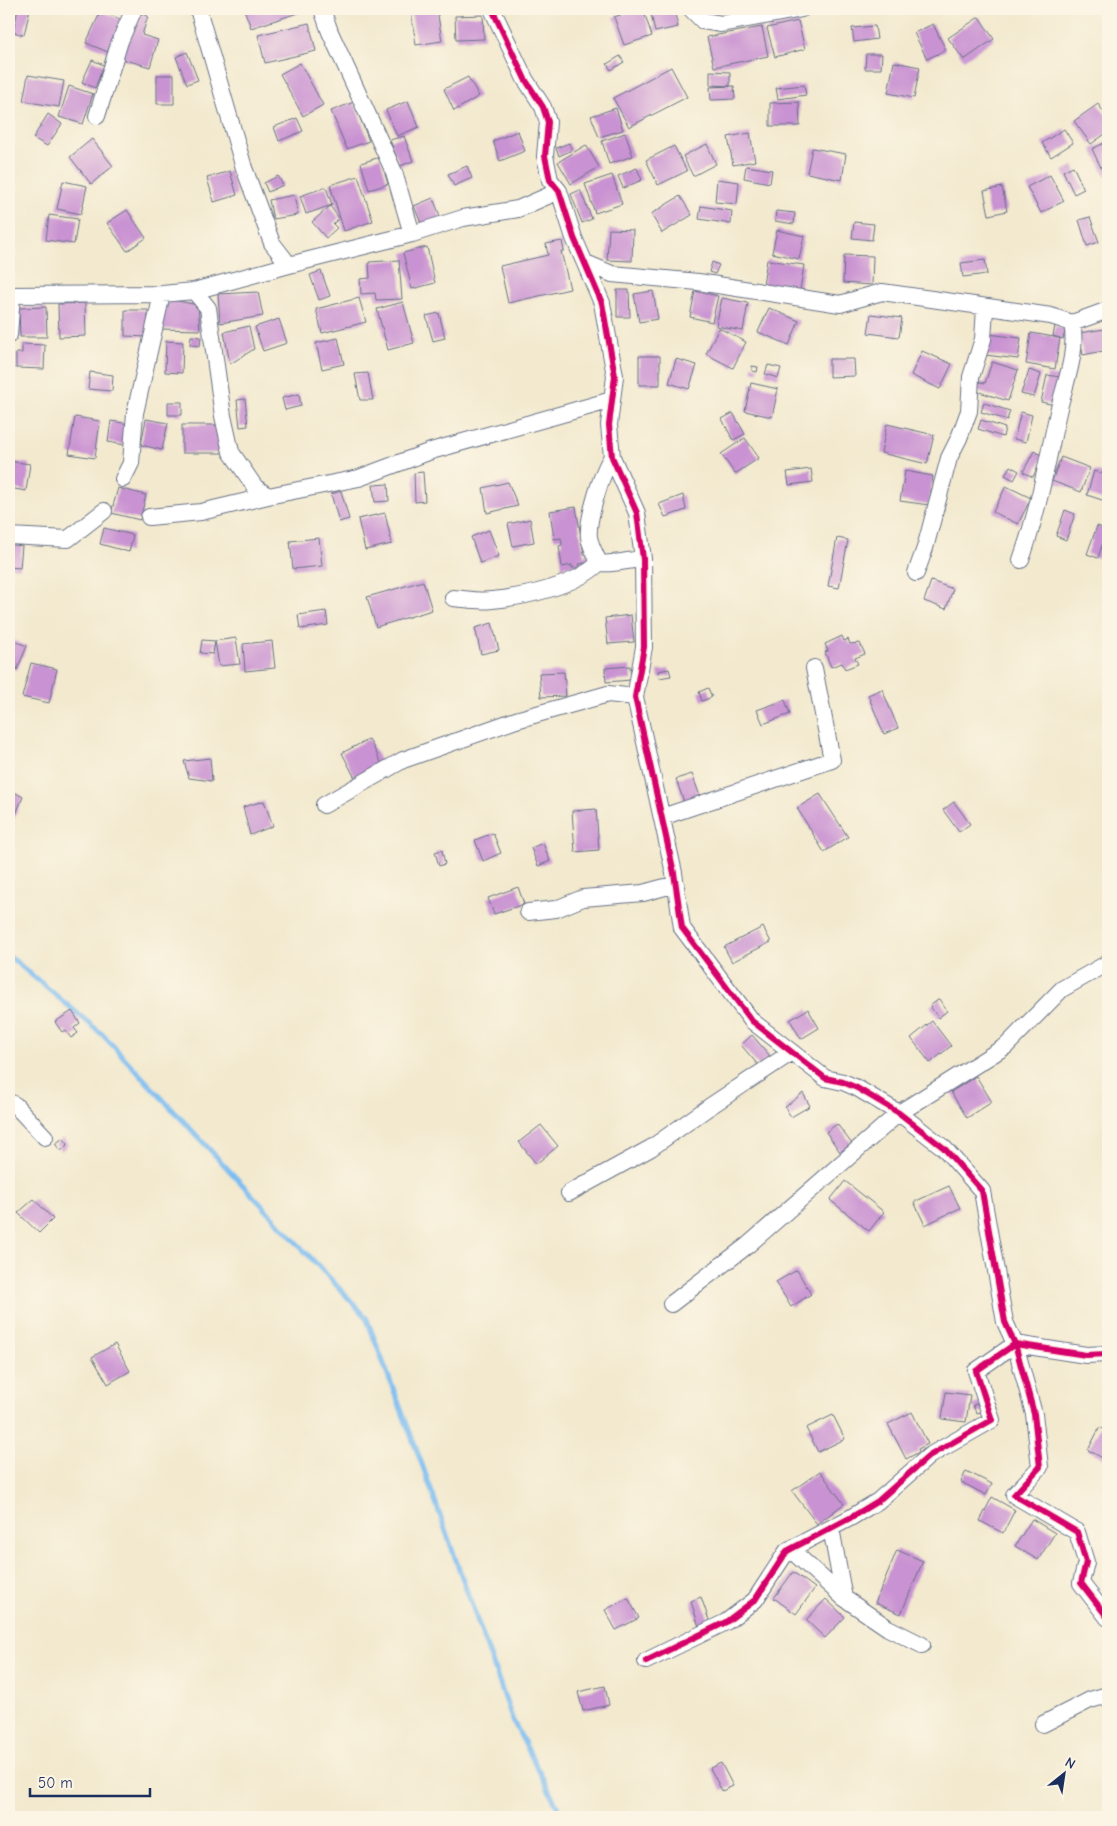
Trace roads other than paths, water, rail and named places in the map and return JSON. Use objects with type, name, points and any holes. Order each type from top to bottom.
[{"type":"street","points":[[97,116],[120,40],[134,9]]},
{"type":"street","points":[[198,9],[244,168],[272,243],[289,265]]},
{"type":"street","points":[[322,9],[330,32],[394,172],[412,234]]},
{"type":"street","points":[[492,9],[525,79],[543,107],[548,122],[547,164],[550,180],[559,192],[574,238],[602,303],[615,376],[609,425],[612,457],[637,513],[643,559],[644,647],[635,697],[676,884],[682,928],[752,1021],[825,1078],[843,1082],[857,1088],[900,1113],[944,1148],[982,1191],[1005,1322],[1015,1344],[1034,1414],[1040,1467],[1014,1495],[1077,1532],[1086,1562],[1081,1583],[1108,1618]]},
{"type":"street","points":[[690,9],[703,21],[721,24],[802,9]]},
{"type":"street","points":[[9,335],[10,295],[162,294],[194,291],[412,234],[463,218],[518,209],[559,192]]},
{"type":"street","points":[[586,263],[612,274],[688,281],[840,304],[882,292],[952,300],[985,308],[1051,316],[1072,323],[1108,310]]},
{"type":"street","points":[[194,291],[208,308],[223,416],[231,452],[255,487],[268,496]]},
{"type":"street","points":[[123,479],[131,463],[135,413],[162,294]]},
{"type":"street","points":[[916,573],[926,548],[948,458],[969,411],[971,377],[982,339],[985,308]]},
{"type":"street","points":[[1021,560],[1035,520],[1069,372],[1074,336],[1072,323]]},
{"type":"street","points":[[149,517],[202,512],[268,496],[359,478],[432,451],[612,400]]},
{"type":"street","points":[[598,563],[589,536],[598,487],[604,468],[612,457]]},
{"type":"street","points":[[9,536],[68,540],[104,511]]},
{"type":"street","points":[[598,563],[609,564],[643,559]]},
{"type":"street","points":[[453,598],[491,601],[534,593],[558,586],[593,569],[598,563]]},
{"type":"street","points":[[662,817],[832,760],[814,668]]},
{"type":"street","points":[[324,805],[402,760],[516,720],[608,694],[635,697]]},
{"type":"street","points":[[528,912],[556,909],[583,898],[643,893],[676,884]]},
{"type":"street","points":[[672,1304],[748,1244],[900,1113],[1006,1046],[1062,989],[1108,963]]},
{"type":"street","points":[[569,1193],[651,1148],[792,1052]]},
{"type":"street","points":[[9,1102],[16,1106],[45,1137]]},
{"type":"street","points":[[646,1661],[726,1622],[755,1600],[790,1549],[878,1501],[929,1456],[992,1420],[976,1372],[1015,1344],[1086,1355],[1108,1354]]},
{"type":"street","points":[[831,1528],[844,1598]]},
{"type":"street","points":[[790,1549],[844,1598],[888,1628],[922,1644]]},
{"type":"street","points":[[1043,1724],[1090,1700],[1108,1695]]},
{"type":"waterway","points":[[9,956],[102,1034],[366,1317],[423,1467],[513,1721],[563,1817]]}]
